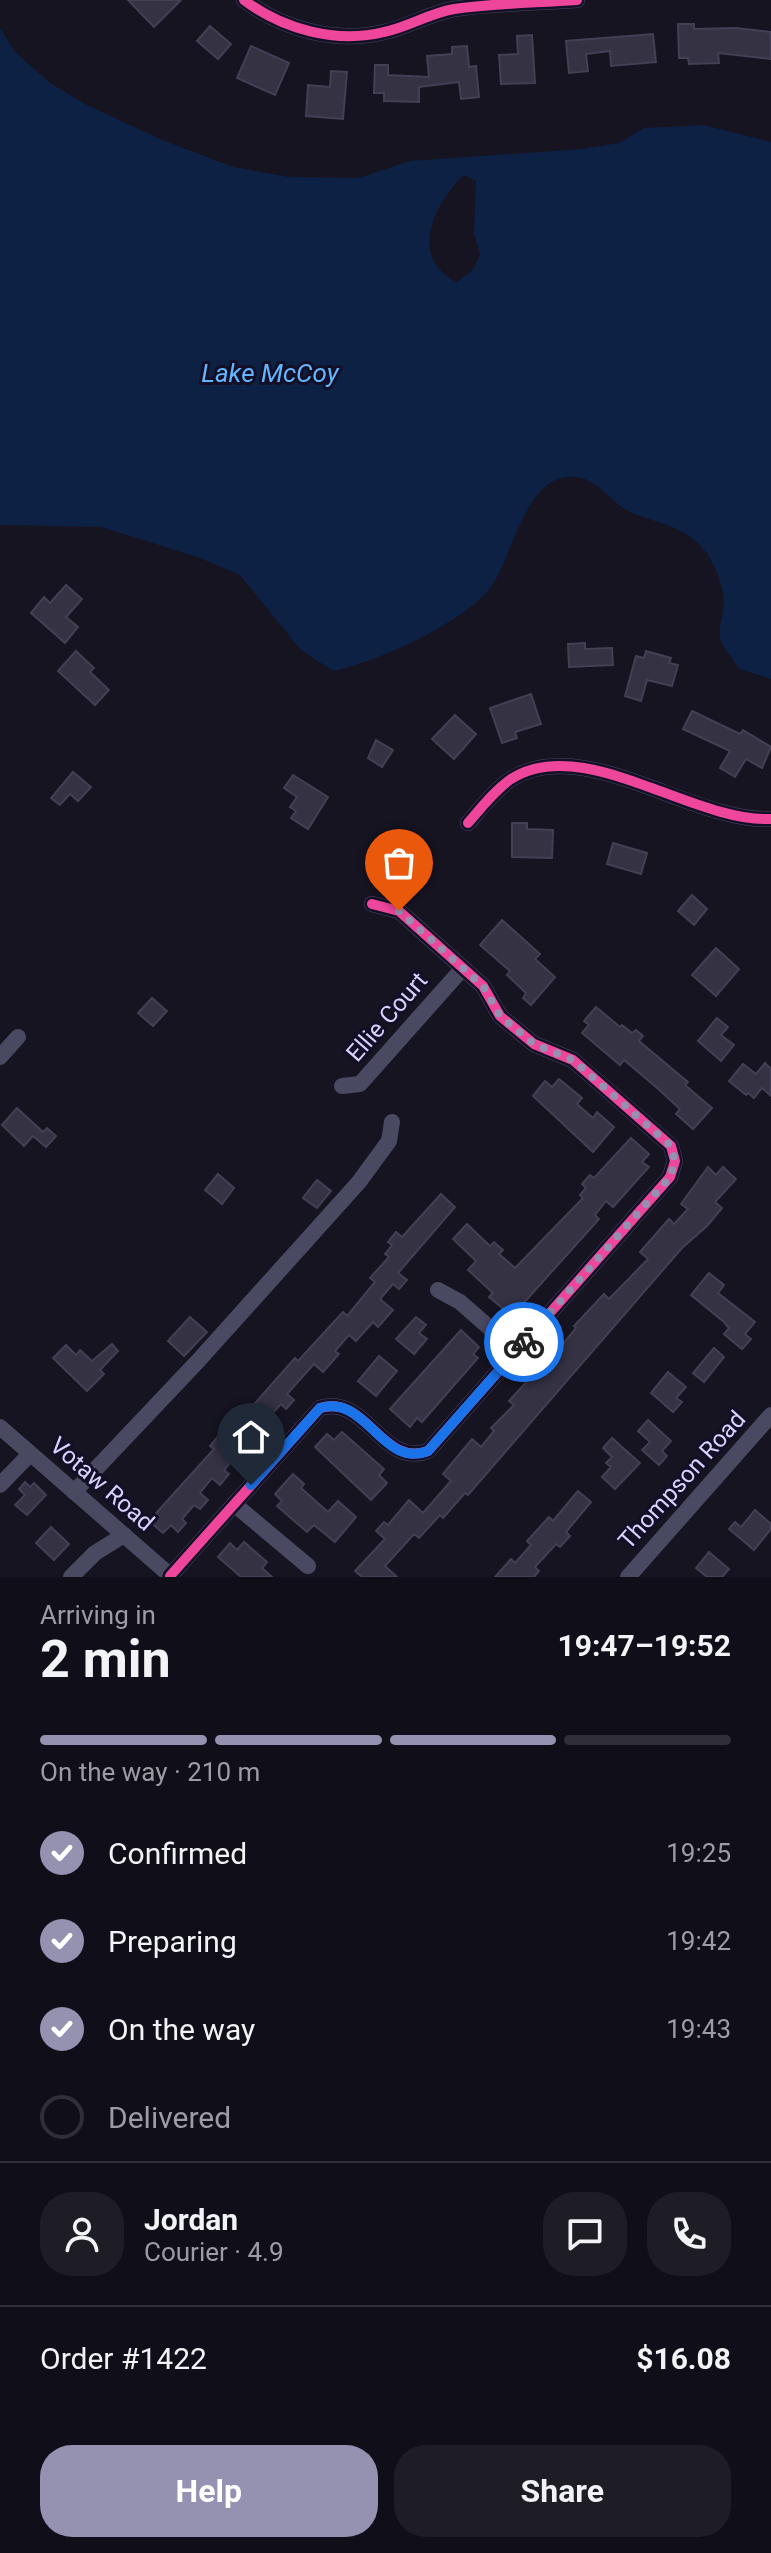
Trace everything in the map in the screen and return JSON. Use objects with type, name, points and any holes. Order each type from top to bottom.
[{"type":"street","points":[[244,0],[279,22],[310,31],[353,37],[384,32],[452,10],[577,0]]},
{"type":"street","points":[[468,823],[511,779],[536,768],[561,766],[592,771],[707,809],[755,820],[771,819]]},
{"type":"street","points":[[171,1576],[320,1408],[335,1403],[350,1408],[400,1452],[416,1456],[428,1451],[670,1177],[675,1161],[671,1146],[573,1060],[534,1044],[500,1016],[483,986],[399,911],[372,904]]},
{"type":"street","name":"Ellie Court","points":[[342,1086],[360,1084],[463,968]]},
{"type":"street","points":[[0,1057],[18,1037]]},
{"type":"street","points":[[74,1492],[341,1202],[389,1141],[392,1122]]},
{"type":"street","points":[[438,1290],[460,1302],[516,1351]]},
{"type":"street","name":"Thompson Road","points":[[628,1577],[771,1415]]},
{"type":"street","name":"Votaw Road","points":[[0,1427],[171,1576]]},
{"type":"street","points":[[0,1485],[30,1454]]},
{"type":"street","points":[[234,1504],[308,1566]]},
{"type":"street","points":[[71,1577],[95,1553],[124,1535]]},
{"type":"water","name":"Lake McCoy","points":[[0,28],[15,52],[50,83],[87,105],[162,140],[233,167],[289,177],[359,178],[410,161],[583,149],[619,143],[644,128],[703,125],[771,142],[771,679],[739,669],[721,642],[724,596],[715,568],[696,541],[677,529],[625,509],[590,481],[575,477],[558,479],[544,488],[532,502],[499,573],[478,601],[418,639],[372,659],[333,671],[301,650],[240,575],[200,558],[102,527],[0,525]],"holes":[[[464,175],[476,181],[474,233],[480,255],[472,271],[457,282],[442,272],[433,259],[430,231],[443,201]]]},
{"type":"building","points":[[128,0],[181,0],[154,27]]},
{"type":"building","points":[[678,24],[694,24],[694,29],[736,28],[771,32],[771,59],[718,53],[719,63],[689,64],[688,58],[679,58]]},
{"type":"building","points":[[210,26],[231,44],[218,59],[197,41]]},
{"type":"building","points":[[653,34],[656,62],[611,66],[610,51],[586,54],[588,71],[569,73],[566,41]]},
{"type":"building","points":[[532,35],[535,83],[501,84],[499,55],[518,54],[517,36]]},
{"type":"building","points":[[251,46],[289,63],[275,95],[237,78]]},
{"type":"building","points":[[467,46],[469,67],[476,66],[479,97],[461,99],[459,82],[419,87],[419,102],[384,101],[384,93],[374,93],[375,65],[388,65],[388,75],[429,77],[427,56],[452,54],[452,47]]},
{"type":"building","points":[[331,71],[347,72],[343,119],[306,116],[308,85],[330,87]]},
{"type":"building","points":[[66,585],[82,599],[66,617],[78,627],[65,643],[31,613],[44,597],[50,603]]},
{"type":"building","points":[[585,643],[585,649],[612,648],[613,665],[569,667],[568,644]]},
{"type":"building","points":[[76,651],[94,668],[90,672],[109,690],[95,705],[58,671]]},
{"type":"building","points":[[646,651],[671,658],[669,663],[678,665],[672,686],[647,680],[641,701],[625,696],[636,656],[644,658]]},
{"type":"building","points":[[531,694],[541,724],[515,732],[517,738],[502,743],[490,708]]},
{"type":"building","points":[[692,711],[740,734],[743,730],[771,747],[762,768],[746,759],[735,777],[720,768],[730,751],[683,729]]},
{"type":"building","points":[[455,715],[476,734],[454,759],[432,739]]},
{"type":"building","points":[[376,740],[393,750],[382,767],[368,758]]},
{"type":"building","points":[[73,772],[91,787],[78,801],[70,794],[60,805],[51,798]]},
{"type":"building","points":[[293,775],[328,797],[308,829],[291,818],[296,811],[290,807],[297,797],[284,788]]},
{"type":"building","points":[[512,823],[527,823],[527,829],[553,830],[552,858],[512,857]]},
{"type":"building","points":[[613,843],[647,853],[641,874],[607,864]]},
{"type":"building","points":[[692,895],[707,909],[694,925],[678,911]]},
{"type":"building","points":[[502,920],[540,954],[535,959],[555,977],[531,1005],[523,998],[526,993],[507,975],[510,971],[480,945]]},
{"type":"building","points":[[716,948],[739,969],[716,996],[692,975]]},
{"type":"building","points":[[152,998],[167,1011],[153,1026],[138,1013]]},
{"type":"building","points":[[596,1007],[620,1027],[622,1025],[632,1033],[636,1030],[643,1036],[639,1041],[688,1082],[685,1085],[712,1108],[693,1129],[676,1114],[680,1109],[656,1087],[624,1060],[620,1065],[582,1033],[589,1025],[584,1021]]},
{"type":"building","points":[[717,1018],[728,1027],[721,1035],[734,1045],[721,1061],[698,1041]]},
{"type":"building","points":[[765,1063],[771,1069],[771,1096],[762,1088],[754,1098],[729,1081],[743,1064],[756,1074]]},
{"type":"building","points":[[559,1079],[582,1098],[577,1104],[593,1118],[597,1112],[614,1127],[593,1152],[533,1096],[545,1081],[552,1087]]},
{"type":"building","points":[[17,1108],[43,1132],[47,1128],[56,1136],[46,1147],[33,1136],[24,1146],[2,1125]]},
{"type":"building","points":[[631,1138],[649,1154],[642,1162],[649,1167],[613,1207],[606,1201],[595,1215],[599,1219],[512,1316],[489,1297],[493,1293],[468,1270],[476,1261],[453,1239],[467,1224],[490,1246],[494,1242],[503,1250],[499,1254],[515,1268],[583,1198],[580,1195],[586,1188],[582,1184],[590,1175],[594,1178]]},
{"type":"building","points":[[708,1167],[716,1175],[723,1167],[736,1179],[715,1202],[722,1208],[707,1226],[682,1248],[468,1495],[465,1493],[443,1518],[440,1515],[419,1538],[414,1534],[385,1566],[397,1577],[362,1577],[355,1571],[385,1539],[376,1531],[384,1522],[388,1525],[409,1500],[423,1513],[451,1481],[443,1474],[472,1439],[481,1447],[494,1431],[491,1428],[514,1405],[509,1401],[531,1377],[529,1375],[537,1365],[543,1370],[556,1355],[551,1351],[559,1341],[563,1344],[576,1328],[574,1326],[604,1294],[609,1299],[648,1259],[640,1252],[669,1219],[674,1224],[688,1209],[681,1204]]},
{"type":"building","points":[[218,1174],[234,1188],[222,1204],[205,1190]]},
{"type":"building","points":[[317,1180],[331,1191],[317,1208],[303,1198]]},
{"type":"building","points":[[441,1194],[455,1207],[398,1273],[407,1280],[399,1289],[393,1284],[380,1299],[393,1310],[378,1327],[373,1322],[356,1341],[349,1335],[335,1351],[339,1354],[323,1372],[314,1364],[287,1394],[294,1400],[286,1409],[281,1404],[265,1421],[272,1427],[263,1437],[259,1433],[251,1438],[224,1470],[229,1474],[220,1485],[212,1478],[200,1493],[208,1500],[200,1509],[194,1505],[182,1519],[186,1523],[178,1532],[171,1525],[163,1533],[149,1521],[214,1449],[210,1446],[220,1434],[224,1438],[295,1358],[298,1361],[343,1312],[347,1316],[375,1282],[370,1278],[389,1257],[385,1254],[392,1245],[388,1242],[396,1232],[402,1237]]},
{"type":"building","points":[[709,1273],[724,1285],[718,1293],[755,1322],[745,1334],[751,1339],[742,1349],[724,1334],[729,1328],[724,1322],[691,1295]]},
{"type":"building","points":[[190,1317],[207,1332],[184,1356],[168,1341]]},
{"type":"building","points":[[416,1317],[426,1325],[419,1333],[427,1339],[414,1354],[396,1339]]},
{"type":"building","points":[[461,1330],[479,1347],[473,1354],[478,1358],[422,1422],[417,1418],[410,1427],[390,1409]]},
{"type":"building","points":[[112,1344],[118,1351],[100,1370],[104,1374],[87,1391],[53,1358],[66,1345],[76,1355],[80,1350],[92,1361]]},
{"type":"building","points":[[714,1348],[724,1357],[704,1382],[693,1373]]},
{"type":"building","points":[[379,1356],[397,1371],[376,1396],[358,1381]]},
{"type":"building","points":[[668,1372],[686,1387],[676,1398],[682,1402],[673,1412],[651,1393]]},
{"type":"building","points":[[648,1420],[671,1441],[662,1451],[667,1456],[659,1465],[642,1450],[650,1442],[638,1431]]},
{"type":"building","points":[[342,1432],[384,1469],[379,1475],[387,1483],[371,1500],[315,1447],[327,1434],[334,1440]]},
{"type":"building","points":[[612,1438],[640,1463],[615,1489],[602,1477],[611,1467],[606,1463],[612,1457],[603,1448]]},
{"type":"building","points":[[293,1474],[304,1484],[301,1488],[328,1512],[338,1501],[356,1517],[335,1542],[314,1525],[307,1532],[277,1506],[282,1501],[275,1494]]},
{"type":"building","points":[[25,1482],[30,1487],[34,1483],[46,1495],[27,1515],[15,1505],[25,1495],[19,1489]]},
{"type":"building","points":[[578,1491],[591,1502],[566,1532],[570,1536],[560,1547],[556,1544],[535,1567],[539,1571],[534,1577],[495,1577],[511,1559],[515,1563],[531,1545],[527,1541],[549,1517],[553,1521]]},
{"type":"building","points":[[755,1510],[771,1524],[771,1529],[754,1550],[729,1529],[735,1522],[741,1527]]},
{"type":"building","points":[[51,1527],[69,1544],[54,1560],[36,1543]]},
{"type":"building","points":[[244,1542],[267,1562],[262,1568],[272,1577],[241,1577],[218,1557],[230,1543],[237,1550]]},
{"type":"building","points":[[709,1552],[729,1569],[722,1577],[707,1577],[696,1568]]},
{"type":"cycle path","points":[[244,0],[292,26],[347,36],[393,30],[454,9],[577,0]]},
{"type":"cycle path","points":[[468,823],[511,779],[540,768],[571,766],[604,772],[740,817],[771,819]]},
{"type":"cycle path","points":[[170,1576],[320,1408],[336,1407],[350,1411],[398,1449],[412,1453],[428,1451],[670,1177],[675,1161],[671,1146],[573,1060],[534,1044],[500,1016],[483,986],[399,911],[372,904]]},
{"type":"way so far","points":[[399,911],[483,986],[500,1016],[534,1044],[573,1060],[671,1146],[675,1161],[670,1177],[524,1342]]},
{"type":"route","points":[[251,1485],[320,1408],[335,1403],[350,1408],[400,1452],[416,1456],[428,1451],[524,1342]]}]
